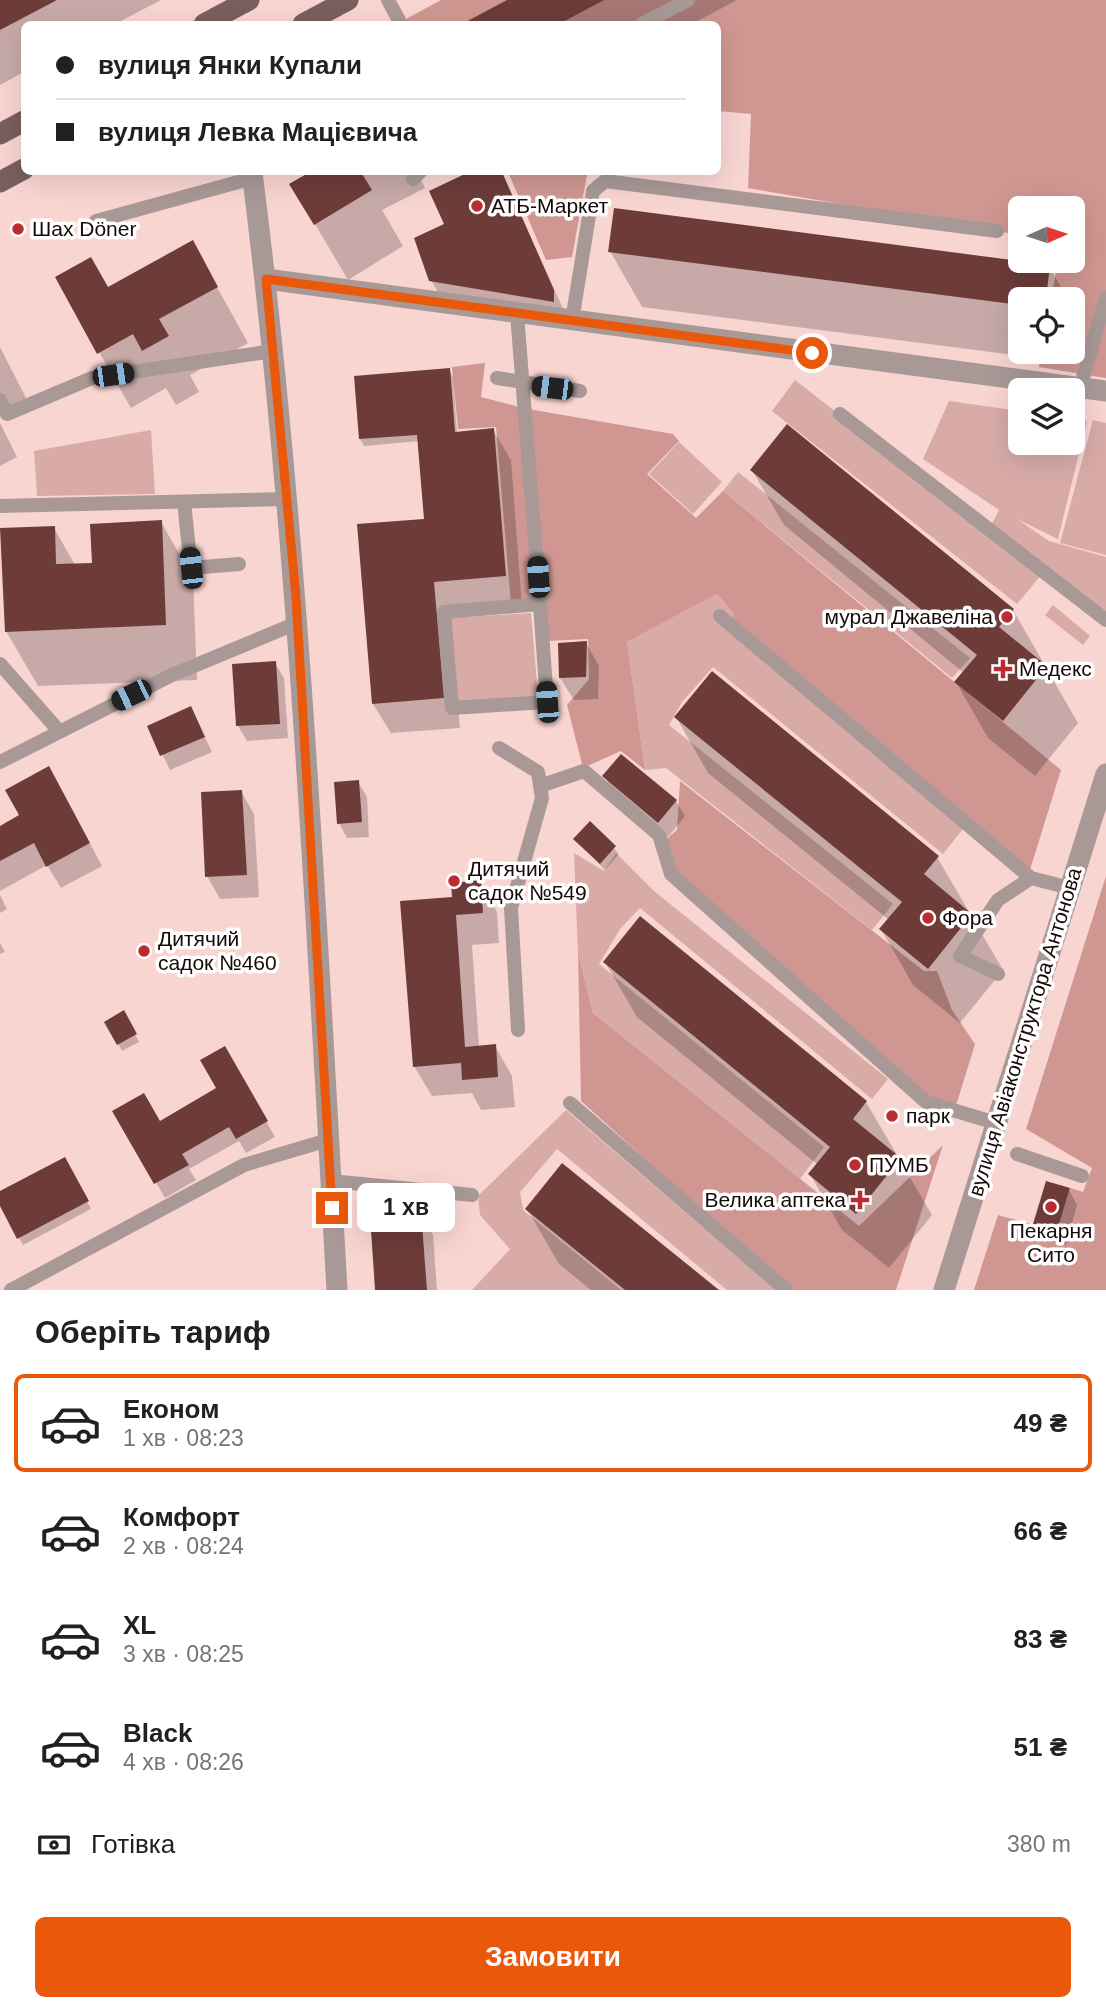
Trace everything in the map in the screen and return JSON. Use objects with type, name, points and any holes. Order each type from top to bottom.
[{"type":"main road","points":[[210,21],[248,0]]},
{"type":"main road","points":[[309,21],[348,0]]},
{"type":"main road","points":[[0,134],[21,123]]},
{"type":"main road","points":[[0,182],[21,171]]},
{"type":"street","points":[[253,175],[266,279],[297,622],[337,1290]]},
{"type":"street","points":[[266,279],[1008,379]]},
{"type":"street","points":[[1085,389],[1106,391]]},
{"type":"street","name":"вулиця Авіаконструктора Антонова","points":[[944,1290],[1106,774]]},
{"type":"lane","points":[[388,0],[399,21]]},
{"type":"lane","points":[[648,21],[688,0]]},
{"type":"lane","points":[[96,221],[253,175]]},
{"type":"lane","points":[[572,321],[593,191],[605,181],[997,231]]},
{"type":"lane","points":[[1083,378],[1106,298]]},
{"type":"lane","points":[[517,314],[524,385],[540,604],[547,702],[452,708],[444,612],[540,604]]},
{"type":"lane","points":[[0,400],[7,414],[92,378],[273,351]]},
{"type":"lane","points":[[497,378],[524,385],[580,391]]},
{"type":"lane","points":[[840,414],[1106,620]]},
{"type":"lane","points":[[0,506],[286,499]]},
{"type":"lane","points":[[184,502],[191,568],[239,564]]},
{"type":"lane","points":[[720,616],[1031,877],[1070,888]]},
{"type":"lane","points":[[0,762],[172,675],[297,622]]},
{"type":"lane","points":[[0,664],[59,731]]},
{"type":"lane","points":[[499,748],[538,772],[542,798],[511,908],[517,1030]]},
{"type":"lane","points":[[540,786],[584,771],[659,835],[671,874],[926,1102],[996,1123]]},
{"type":"lane","points":[[998,974],[960,956],[998,900],[1031,877]]},
{"type":"lane","points":[[570,1103],[786,1290]]},
{"type":"lane","points":[[11,1290],[244,1164],[328,1140]]},
{"type":"lane","points":[[1017,1154],[1082,1176]]},
{"type":"lane","points":[[331,1181],[472,1195]]},
{"type":"shaded area","points":[[441,0],[1106,0],[1106,378],[1039,367],[1039,364],[1085,364],[1085,287],[1053,287],[1056,273],[1085,273],[1085,196],[1008,196],[1008,233],[748,188],[751,114],[721,111],[721,21],[406,19]]},
{"type":"shaded area","points":[[509,175],[587,175],[572,257],[546,260]]},
{"type":"shaded area","points":[[485,363],[481,397],[523,408],[537,601],[511,604],[496,427],[458,429],[452,367]]},
{"type":"shaded area","points":[[795,380],[988,531],[999,510],[923,459],[949,401],[1008,409],[1008,455],[1079,455],[1058,539],[1017,519],[1049,541],[1106,557],[1106,619],[1042,574],[1017,604],[772,411]]},
{"type":"shaded area","points":[[528,409],[673,434],[679,441],[647,474],[696,518],[723,491],[1061,770],[1029,873],[733,622],[734,614],[717,594],[627,642],[645,770],[621,751],[583,768],[567,705],[589,679],[588,639],[546,641]]},
{"type":"shaded area","points":[[1093,420],[1106,423],[1106,555],[1060,543]]},
{"type":"shaded area","points":[[151,430],[155,494],[37,496],[34,451]]},
{"type":"shaded area","points":[[679,442],[722,482],[693,514],[649,474]]},
{"type":"shaded area","points":[[738,472],[970,658],[952,678],[723,491]]},
{"type":"shaded area","points":[[717,594],[734,614],[966,825],[943,854],[713,667],[682,702],[669,725],[893,904],[872,930],[666,768],[645,770],[627,642]]},
{"type":"shaded area","points":[[1053,605],[1090,636],[1083,645],[1045,615]]},
{"type":"shaded area","points":[[531,613],[538,696],[455,704],[448,618]]},
{"type":"shaded area","points":[[680,781],[924,971],[937,971],[952,1010],[975,1044],[955,1109],[927,1099],[676,873],[664,841],[677,830]]},
{"type":"shaded area","points":[[574,853],[604,871],[616,853],[654,891],[888,1079],[872,1099],[640,908],[620,929],[599,964],[824,1147],[800,1179],[593,1013],[578,953]]},
{"type":"shaded area","points":[[1106,876],[1106,1290],[974,1290],[998,1215],[1057,1231],[1070,1188],[1083,1192],[1092,1168],[1026,1129]]},
{"type":"shaded area","points":[[578,953],[593,1013],[859,1226],[943,1145],[896,1290],[790,1290],[581,1101]]},
{"type":"shaded area","points":[[566,1110],[776,1290],[727,1290],[557,1149],[520,1192],[523,1210],[621,1290],[472,1290],[510,1249],[480,1215],[478,1196]]},
{"type":"building","points":[[0,0],[57,0],[0,30]]},
{"type":"building","points":[[507,0],[604,0],[565,21],[468,21]]},
{"type":"building","points":[[305,175],[363,175],[372,190],[314,225],[289,184]]},
{"type":"building","points":[[463,175],[503,175],[554,290],[554,302],[429,281],[414,238],[444,224],[429,191]]},
{"type":"building","points":[[614,208],[1008,260],[1008,273],[1049,273],[1047,287],[1008,287],[1008,303],[608,252]]},
{"type":"building","points":[[193,240],[218,287],[159,319],[169,336],[142,351],[133,334],[97,354],[55,277],[91,257],[108,287]]},
{"type":"building","points":[[450,368],[455,432],[494,428],[506,576],[434,582],[444,698],[372,704],[357,524],[424,519],[417,435],[359,439],[354,376]]},
{"type":"building","points":[[787,424],[1014,609],[999,627],[1047,666],[1003,721],[954,682],[977,655],[750,470]]},
{"type":"building","points":[[162,520],[166,625],[5,632],[0,528],[55,526],[56,564],[92,563],[90,524]]},
{"type":"building","points":[[587,641],[586,677],[559,678],[558,643]]},
{"type":"building","points":[[276,661],[280,724],[236,726],[232,664]]},
{"type":"building","points":[[712,671],[939,856],[924,874],[972,914],[928,969],[879,929],[902,902],[674,717]]},
{"type":"building","points":[[191,706],[205,737],[160,756],[147,726]]},
{"type":"building","points":[[621,754],[677,800],[658,823],[602,776]]},
{"type":"building","points":[[49,766],[90,843],[46,867],[34,843],[0,861],[0,826],[19,815],[5,790]]},
{"type":"building","points":[[359,780],[362,822],[337,824],[334,782]]},
{"type":"building","points":[[242,790],[247,875],[205,877],[201,792]]},
{"type":"building","points":[[590,821],[616,846],[600,864],[573,839]]},
{"type":"building","points":[[481,880],[483,913],[456,915],[465,1047],[496,1044],[498,1077],[462,1080],[461,1063],[413,1067],[400,901],[452,897],[451,883]]},
{"type":"building","points":[[640,916],[867,1101],[853,1119],[901,1158],[856,1214],[808,1174],[830,1147],[603,962]]},
{"type":"building","points":[[124,1010],[137,1034],[117,1045],[104,1022]]},
{"type":"building","points":[[225,1046],[268,1121],[236,1139],[229,1127],[182,1154],[189,1165],[154,1184],[112,1111],[144,1093],[160,1121],[216,1088],[200,1060]]},
{"type":"building","points":[[65,1157],[89,1201],[17,1239],[0,1206],[0,1191]]},
{"type":"building","points":[[562,1163],[719,1290],[625,1290],[525,1209]]},
{"type":"building","name":"Пекарня Сито","points":[[1046,1181],[1070,1188],[1057,1231],[1033,1224]]},
{"type":"building","points":[[421,1211],[427,1290],[375,1290],[370,1215]]},
{"type":"place","name":"АТБ-Маркет","points":[[477,206]]},
{"type":"place","name":"Шах Döner","points":[[18,229]]},
{"type":"place","name":"мурал Джавеліна","points":[[1007,617]]},
{"type":"place","name":"Медекс","points":[[1003,669]]},
{"type":"place","name":"Дитячий садок №549","points":[[454,881]]},
{"type":"place","name":"Фора","points":[[928,918]]},
{"type":"place","name":"Дитячий садок №460","points":[[144,951]]},
{"type":"place","name":"парк","points":[[892,1116]]},
{"type":"place","name":"ПУМБ","points":[[855,1165]]},
{"type":"place","name":"Велика аптека","points":[[860,1200]]},
{"type":"place","name":"Пекарня Сито","points":[[1051,1207]]},
{"type":"route","points":[[332,1208],[296,597],[266,279],[812,353]]}]
